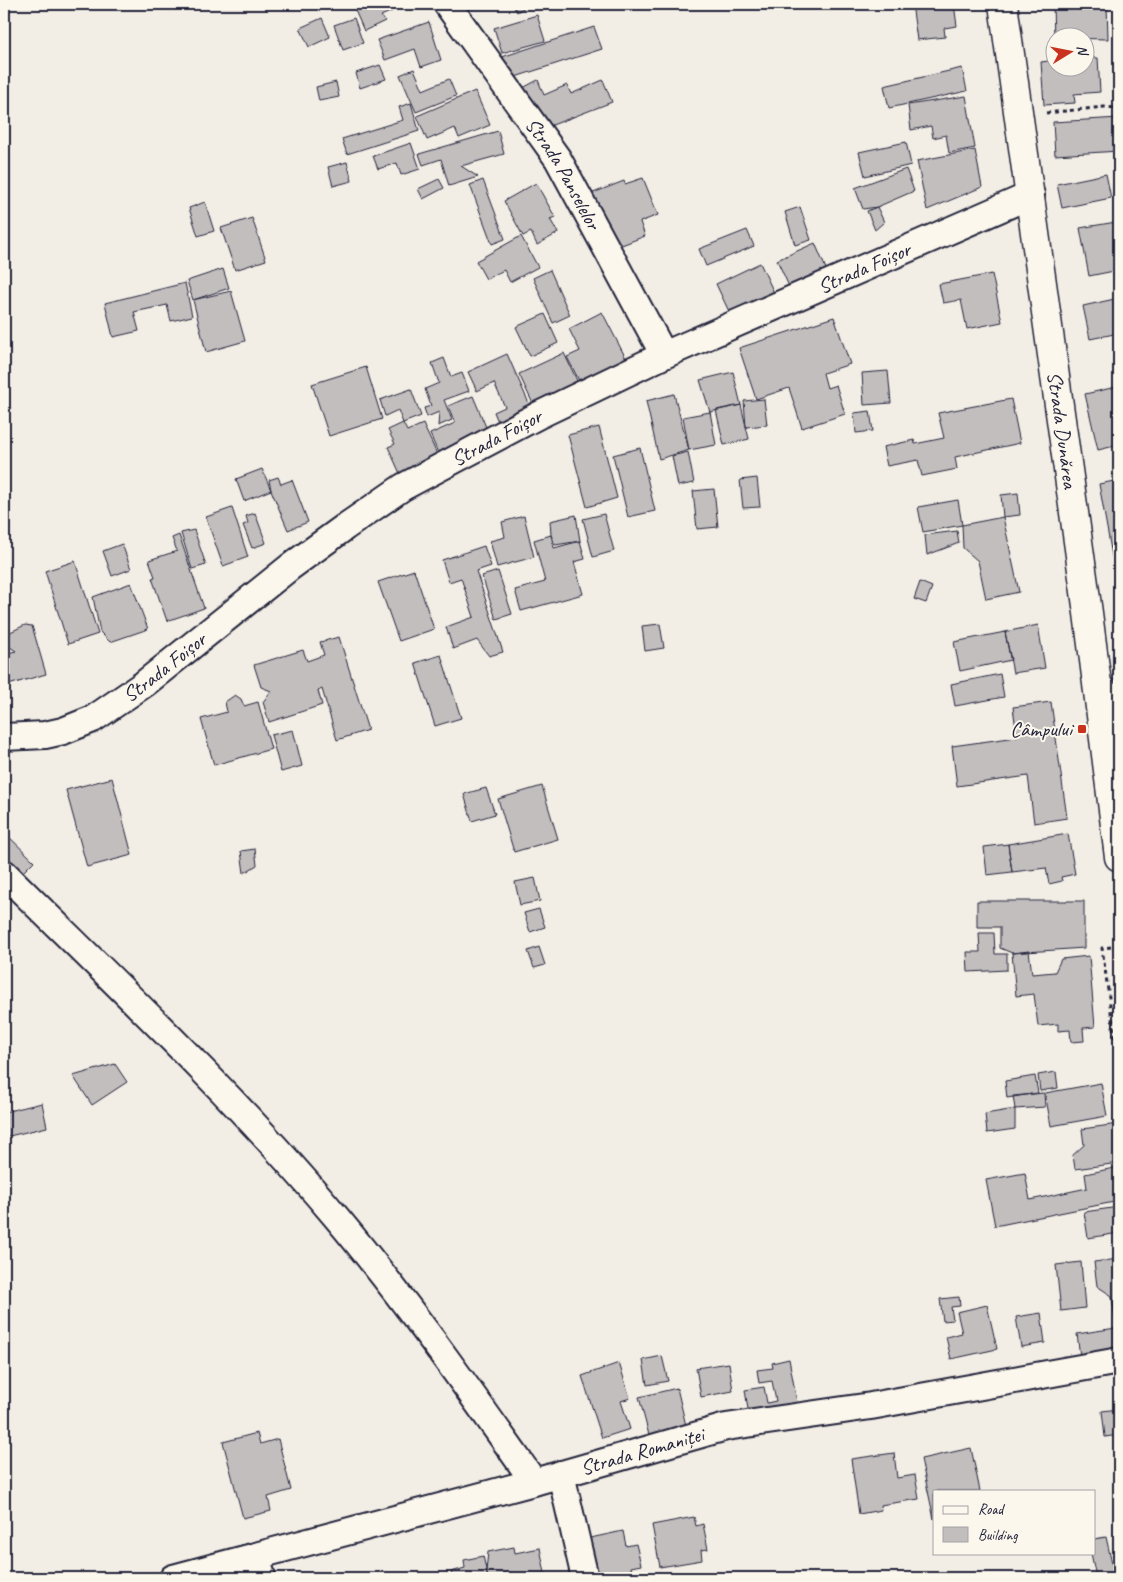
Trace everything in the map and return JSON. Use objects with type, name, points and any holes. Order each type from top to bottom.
[{"type":"street","name":"Strada Panselelor","points":[[447,4],[558,159],[664,355]]},
{"type":"street","name":"Strada Dunărea","points":[[1003,4],[1098,685],[1119,857]]},
{"type":"street","name":"Strada Foișor","points":[[4,738],[45,735],[63,731],[93,719],[144,684],[312,550],[403,487],[539,415],[664,355],[1030,196]]},
{"type":"street","points":[[1098,685],[1119,706]]},
{"type":"street","points":[[4,873],[270,1142],[337,1218],[445,1356],[534,1482]]},
{"type":"street","name":"Strada Romaniței","points":[[172,1578],[259,1567],[534,1482],[726,1427],[871,1406],[1119,1361]]},
{"type":"street","points":[[561,1474],[585,1578]]},
{"type":"path","points":[[1041,114],[1104,107],[1119,108]]},
{"type":"path","points":[[1119,946],[1102,948],[1119,1068]]},
{"type":"building","points":[[364,4],[397,4],[399,8],[381,16],[385,21],[364,31],[354,8]]},
{"type":"building","points":[[512,4],[528,4],[528,5],[517,12]]},
{"type":"building","points":[[912,4],[954,4],[957,26],[944,28],[945,37],[917,40]]},
{"type":"building","points":[[1053,4],[1107,4],[1108,39],[1096,39],[1096,28],[1054,28]]},
{"type":"building","points":[[537,15],[545,41],[502,53],[494,28]]},
{"type":"building","points":[[322,18],[330,37],[309,47],[300,28]]},
{"type":"building","points":[[354,18],[363,43],[343,50],[334,25]]},
{"type":"building","points":[[429,22],[441,60],[421,67],[415,49],[385,60],[377,40]]},
{"type":"building","points":[[594,27],[602,49],[509,79],[502,57]]},
{"type":"building","points":[[1096,58],[1098,58],[1100,92],[1074,94],[1075,103],[1044,105],[1041,62],[1046,61],[1046,78],[1096,78]]},
{"type":"building","points":[[380,65],[386,79],[360,88],[356,73]]},
{"type":"building","points":[[962,68],[967,91],[889,108],[884,86]]},
{"type":"building","points":[[414,69],[423,90],[449,79],[456,96],[416,112],[400,75]]},
{"type":"building","points":[[538,80],[544,95],[567,85],[571,94],[603,80],[612,102],[542,129],[519,90]]},
{"type":"building","points":[[336,82],[339,97],[319,101],[316,87]]},
{"type":"building","points":[[475,91],[490,125],[459,138],[455,128],[427,140],[417,116]]},
{"type":"building","points":[[966,96],[975,148],[949,153],[946,135],[933,138],[931,126],[911,130],[908,105]]},
{"type":"building","points":[[411,103],[419,131],[347,154],[342,139],[403,120],[399,107]]},
{"type":"building","points":[[1119,118],[1119,151],[1055,155],[1053,122]]},
{"type":"building","points":[[498,131],[504,154],[461,166],[478,177],[449,186],[441,159],[423,165],[419,154]]},
{"type":"building","points":[[906,142],[911,165],[865,176],[859,152]]},
{"type":"building","points":[[411,143],[420,169],[401,175],[397,163],[378,169],[373,156]]},
{"type":"building","points":[[975,150],[982,187],[927,210],[917,161]]},
{"type":"building","points":[[347,162],[352,181],[333,186],[328,167]]},
{"type":"building","points":[[906,169],[914,191],[877,207],[863,209],[855,188]]},
{"type":"building","points":[[1106,174],[1111,198],[1062,208],[1057,184]]},
{"type":"building","points":[[643,178],[658,215],[640,222],[645,236],[614,248],[588,195],[624,181],[625,184]]},
{"type":"building","points":[[439,179],[444,188],[423,199],[418,189]]},
{"type":"building","points":[[483,180],[505,239],[492,244],[470,185]]},
{"type":"building","points":[[536,183],[555,217],[550,219],[558,233],[537,245],[531,232],[523,236],[504,201]]},
{"type":"building","points":[[205,202],[214,231],[198,236],[189,208]]},
{"type":"building","points":[[800,207],[811,240],[795,245],[785,212]]},
{"type":"building","points":[[877,207],[884,222],[875,230],[867,211]]},
{"type":"building","points":[[252,218],[266,260],[235,270],[221,228]]},
{"type":"building","points":[[1116,222],[1119,242],[1119,270],[1089,276],[1080,228]]},
{"type":"building","points":[[747,230],[754,246],[706,266],[699,249]]},
{"type":"building","points":[[521,236],[538,267],[510,282],[504,270],[486,279],[476,261]]},
{"type":"building","points":[[815,243],[829,276],[792,293],[777,260]]},
{"type":"building","points":[[760,263],[777,299],[733,320],[716,284]]},
{"type":"building","points":[[223,269],[229,288],[193,300],[187,281]]},
{"type":"building","points":[[550,270],[570,315],[553,323],[533,278]]},
{"type":"building","points":[[992,274],[1002,322],[967,329],[961,300],[943,303],[939,284]]},
{"type":"building","points":[[185,283],[192,316],[171,321],[167,305],[134,312],[139,331],[113,337],[105,303]]},
{"type":"building","points":[[231,291],[245,341],[206,352],[193,300]]},
{"type":"building","points":[[1119,298],[1119,333],[1090,339],[1083,306]]},
{"type":"building","points":[[602,312],[630,366],[584,390],[567,357],[580,351],[569,329]]},
{"type":"building","points":[[545,314],[558,343],[530,356],[516,327]]},
{"type":"building","points":[[834,317],[850,364],[823,373],[827,388],[836,385],[845,414],[802,428],[789,388],[756,399],[739,348]]},
{"type":"building","points":[[564,353],[582,391],[534,406],[519,374]]},
{"type":"building","points":[[507,354],[535,417],[502,431],[494,412],[505,407],[494,383],[477,391],[468,372]]},
{"type":"building","points":[[444,358],[451,377],[462,373],[469,391],[444,400],[452,420],[438,426],[439,412],[427,417],[424,408],[431,406],[425,389],[439,383],[432,363]]},
{"type":"building","points":[[366,367],[382,419],[329,436],[312,384]]},
{"type":"building","points":[[888,371],[891,403],[864,405],[862,373]]},
{"type":"building","points":[[733,372],[741,405],[710,412],[700,380]]},
{"type":"building","points":[[1116,387],[1119,404],[1119,445],[1098,450],[1085,394]]},
{"type":"building","points":[[411,389],[421,416],[403,423],[398,410],[385,416],[380,400]]},
{"type":"building","points":[[674,394],[689,450],[659,459],[646,401]]},
{"type":"building","points":[[473,396],[491,439],[441,460],[430,434],[455,423],[448,406]]},
{"type":"building","points":[[764,399],[767,425],[746,427],[744,401]]},
{"type":"building","points":[[1011,399],[1020,443],[955,457],[957,469],[922,476],[918,460],[887,466],[883,447],[914,440],[915,444],[944,438],[938,413]]},
{"type":"building","points":[[741,405],[749,439],[724,445],[716,410]]},
{"type":"building","points":[[870,411],[873,431],[856,433],[854,413]]},
{"type":"building","points":[[710,412],[716,445],[689,450],[683,417]]},
{"type":"building","points":[[403,423],[407,431],[423,424],[441,463],[403,480],[388,447],[395,444],[388,430]]},
{"type":"building","points":[[599,427],[617,498],[587,507],[568,435]]},
{"type":"building","points":[[640,448],[655,511],[628,517],[613,455]]},
{"type":"building","points":[[688,452],[694,483],[678,486],[672,456]]},
{"type":"building","points":[[262,469],[271,490],[244,501],[236,479]]},
{"type":"building","points":[[278,477],[281,484],[292,480],[308,522],[288,530],[271,490],[269,480]]},
{"type":"building","points":[[757,478],[760,507],[743,508],[740,480]]},
{"type":"building","points":[[1119,480],[1119,559],[1113,561],[1099,484]]},
{"type":"building","points":[[714,489],[718,527],[697,529],[693,491]]},
{"type":"building","points":[[1018,493],[1020,515],[1003,517],[1001,495]]},
{"type":"building","points":[[958,500],[962,525],[923,532],[918,507]]},
{"type":"building","points":[[232,508],[248,557],[223,566],[206,517]]},
{"type":"building","points":[[255,513],[266,543],[252,548],[243,525],[248,523],[246,516]]},
{"type":"building","points":[[604,514],[614,551],[593,557],[583,519]]},
{"type":"building","points":[[576,515],[580,541],[555,545],[551,535],[550,521]]},
{"type":"building","points":[[524,516],[534,557],[497,567],[490,541],[505,537],[502,522]]},
{"type":"building","points":[[1003,517],[1019,592],[986,599],[978,561],[963,548],[962,525]]},
{"type":"building","points":[[194,530],[206,565],[192,569],[181,533]]},
{"type":"building","points":[[957,531],[959,543],[927,555],[925,535]]},
{"type":"building","points":[[179,535],[204,608],[167,621],[152,578],[155,577],[149,560],[177,551],[172,538]]},
{"type":"building","points":[[551,535],[554,548],[580,541],[585,559],[574,562],[583,594],[521,611],[515,590],[545,582],[534,540]]},
{"type":"building","points":[[122,544],[131,569],[112,576],[103,551]]},
{"type":"building","points":[[484,546],[491,566],[476,571],[503,652],[489,656],[477,640],[453,649],[446,627],[474,617],[461,578],[449,582],[442,560]]},
{"type":"building","points":[[75,561],[98,634],[68,644],[45,571]]},
{"type":"building","points":[[414,570],[434,629],[399,641],[378,582]]},
{"type":"building","points":[[498,571],[512,614],[496,619],[482,576]]},
{"type":"building","points":[[920,582],[932,587],[926,603],[914,599]]},
{"type":"building","points":[[131,583],[148,629],[110,642],[100,632],[93,597]]},
{"type":"building","points":[[660,624],[664,648],[645,651],[642,626]]},
{"type":"building","points":[[25,625],[32,626],[46,674],[5,686],[4,654],[16,651],[7,645],[4,635]]},
{"type":"building","points":[[1038,625],[1045,668],[1013,673],[1005,632]]},
{"type":"building","points":[[1005,632],[1011,660],[960,671],[954,642]]},
{"type":"building","points":[[339,637],[368,730],[337,740],[322,689],[318,691],[322,705],[269,722],[263,702],[271,691],[261,687],[254,665],[303,650],[307,661],[324,655],[320,642]]},
{"type":"building","points":[[441,655],[461,718],[435,726],[415,663]]},
{"type":"building","points":[[1000,674],[1004,697],[955,706],[951,684]]},
{"type":"building","points":[[235,695],[241,699],[244,706],[258,702],[271,749],[214,765],[201,719],[227,712],[225,702]]},
{"type":"building","points":[[1051,702],[1067,818],[1034,823],[1028,776],[957,786],[952,746],[1017,737],[1013,707]]},
{"type":"building","points":[[293,730],[302,766],[281,772],[271,735]]},
{"type":"building","points":[[112,778],[132,855],[87,867],[66,790]]},
{"type":"building","points":[[542,786],[558,839],[514,852],[498,799]]},
{"type":"building","points":[[486,788],[495,814],[472,821],[464,794]]},
{"type":"building","points":[[4,832],[34,861],[16,879],[4,867]]},
{"type":"building","points":[[1068,834],[1075,874],[1061,877],[1062,881],[1049,884],[1046,868],[1012,872],[1008,844]]},
{"type":"building","points":[[1008,844],[1012,872],[987,875],[984,847]]},
{"type":"building","points":[[255,849],[257,865],[244,873],[241,851]]},
{"type":"building","points":[[535,878],[540,901],[520,905],[515,882]]},
{"type":"building","points":[[977,901],[1084,901],[1084,948],[1012,953],[1000,948],[1000,927],[977,927]]},
{"type":"building","points":[[539,909],[545,927],[530,932],[524,913]]},
{"type":"building","points":[[979,933],[994,933],[995,954],[1007,954],[1007,970],[968,972],[967,952],[980,952]]},
{"type":"building","points":[[539,947],[545,965],[534,968],[528,951]]},
{"type":"building","points":[[1029,951],[1032,974],[1055,972],[1061,959],[1089,956],[1095,1027],[1083,1028],[1084,1041],[1071,1042],[1070,1030],[1058,1031],[1058,1024],[1038,1026],[1034,994],[1016,996],[1012,953]]},
{"type":"building","points":[[115,1064],[127,1082],[92,1105],[73,1076]]},
{"type":"building","points":[[1056,1072],[1058,1088],[1040,1091],[1038,1075]]},
{"type":"building","points":[[1035,1076],[1038,1093],[1007,1098],[1005,1081]]},
{"type":"building","points":[[1101,1083],[1107,1116],[1051,1126],[1045,1093]]},
{"type":"building","points":[[1044,1093],[1045,1107],[1015,1109],[1013,1096]]},
{"type":"building","points":[[42,1103],[47,1127],[5,1137],[4,1112]]},
{"type":"building","points":[[1015,1109],[1015,1129],[987,1133],[985,1114]]},
{"type":"building","points":[[1118,1124],[1119,1163],[1075,1169],[1073,1155],[1084,1145],[1082,1129]]},
{"type":"building","points":[[1119,1167],[1119,1201],[995,1226],[986,1180],[1025,1173],[1030,1200],[1087,1188],[1085,1174]]},
{"type":"building","points":[[1119,1207],[1119,1233],[1088,1238],[1084,1212]]},
{"type":"building","points":[[1119,1259],[1119,1351],[1080,1356],[1077,1334],[1116,1328],[1112,1296],[1097,1286],[1094,1262]]},
{"type":"building","points":[[1081,1262],[1085,1308],[1061,1311],[1056,1265]]},
{"type":"building","points":[[959,1297],[960,1306],[951,1307],[953,1320],[943,1321],[940,1299]]},
{"type":"building","points":[[987,1305],[997,1349],[951,1359],[946,1337],[962,1333],[957,1312]]},
{"type":"building","points":[[1041,1313],[1045,1343],[1021,1347],[1016,1317]]},
{"type":"building","points":[[662,1356],[668,1381],[647,1385],[643,1360]]},
{"type":"building","points":[[789,1359],[799,1413],[750,1422],[745,1390],[764,1387],[767,1403],[776,1401],[772,1381],[759,1383],[757,1370],[773,1368],[772,1363]]},
{"type":"building","points":[[619,1363],[630,1398],[621,1401],[630,1429],[602,1438],[582,1376]]},
{"type":"building","points":[[729,1363],[733,1391],[701,1397],[696,1368]]},
{"type":"building","points":[[677,1388],[687,1430],[650,1439],[639,1397]]},
{"type":"building","points":[[1119,1409],[1119,1435],[1105,1437],[1102,1411]]},
{"type":"building","points":[[257,1433],[260,1444],[278,1439],[291,1490],[268,1497],[271,1511],[243,1518],[223,1442]]},
{"type":"building","points":[[971,1448],[980,1490],[933,1490],[933,1514],[921,1459]]},
{"type":"building","points":[[894,1453],[897,1478],[915,1475],[919,1499],[880,1505],[881,1510],[859,1514],[851,1459]]},
{"type":"building","points":[[694,1517],[696,1526],[703,1524],[708,1549],[701,1550],[702,1560],[660,1567],[652,1525]]},
{"type":"building","points":[[623,1531],[626,1546],[636,1544],[641,1565],[631,1567],[633,1578],[590,1578],[581,1540]]},
{"type":"building","points":[[1106,1537],[1114,1573],[1096,1577],[1091,1554],[1096,1554],[1096,1539]]},
{"type":"building","points":[[514,1547],[515,1553],[540,1548],[546,1578],[488,1578],[486,1571],[488,1552]]},
{"type":"building","points":[[483,1556],[488,1578],[453,1578],[451,1572],[465,1568],[464,1560]]},
{"type":"place","name":"Câmpului","points":[[1082,729]]}]
